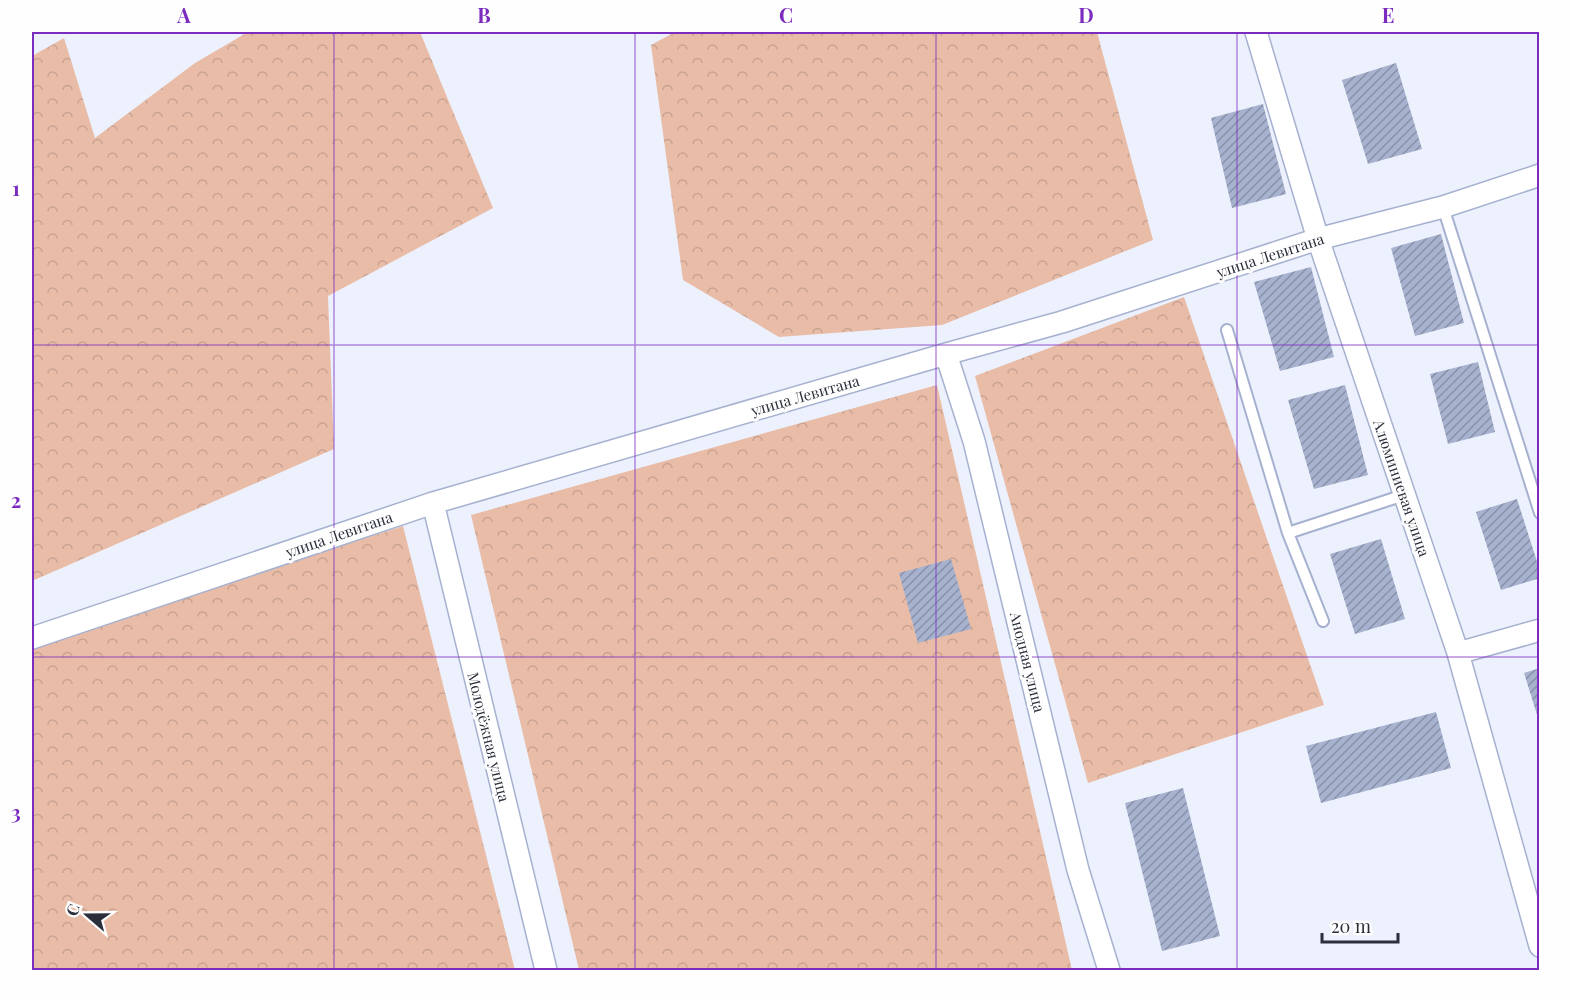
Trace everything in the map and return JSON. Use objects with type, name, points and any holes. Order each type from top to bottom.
[{"type":"street","name":"Алюминиевая улица","points":[[1256,32],[1318,239],[1458,653],[1539,946]]},
{"type":"street","name":"улица Левитана","points":[[32,638],[433,503],[1062,322],[1318,239],[1443,207],[1539,175]]},
{"type":"street","name":"Анодная улица","points":[[946,354],[974,441],[1078,870],[1109,970]]},
{"type":"street","name":"Молодёжная улица","points":[[433,503],[546,970]]},
{"type":"street","points":[[1458,653],[1539,630]]},
{"type":"lane","points":[[1443,207],[1539,513]]},
{"type":"lane","points":[[1227,330],[1288,533],[1323,621]]},
{"type":"lane","points":[[1288,533],[1404,495]]},
{"type":"green space","points":[[248,32],[420,32],[493,208],[328,296],[334,449],[32,581],[32,56],[64,38],[95,138],[195,63]]},
{"type":"green space","points":[[675,32],[1097,32],[1153,240],[942,325],[779,337],[683,280],[651,45]]},
{"type":"green space","points":[[1184,297],[1324,705],[1088,783],[975,376]]},
{"type":"green space","points":[[937,385],[1072,970],[579,970],[471,515]]},
{"type":"green space","points":[[403,526],[515,970],[32,970],[32,645]]},
{"type":"building","points":[[1396,63],[1422,149],[1368,164],[1342,80]]},
{"type":"building","points":[[1263,104],[1286,194],[1232,208],[1211,118]]},
{"type":"building","points":[[1441,234],[1464,323],[1415,336],[1391,248]]},
{"type":"building","points":[[1311,267],[1334,357],[1280,371],[1254,282]]},
{"type":"building","points":[[1478,362],[1495,432],[1448,444],[1430,374]]},
{"type":"building","points":[[1345,385],[1368,475],[1314,489],[1288,400]]},
{"type":"building","points":[[1517,499],[1540,571],[1540,578],[1501,590],[1476,512]]},
{"type":"building","points":[[1381,539],[1405,619],[1355,634],[1330,554]]},
{"type":"building","points":[[951,559],[971,629],[918,643],[899,573]]},
{"type":"building","points":[[1540,668],[1540,721],[1539,721],[1524,673]]},
{"type":"building","points":[[1436,712],[1451,768],[1321,803],[1306,746]]},
{"type":"building","points":[[1183,788],[1220,936],[1162,951],[1125,803]]}]
